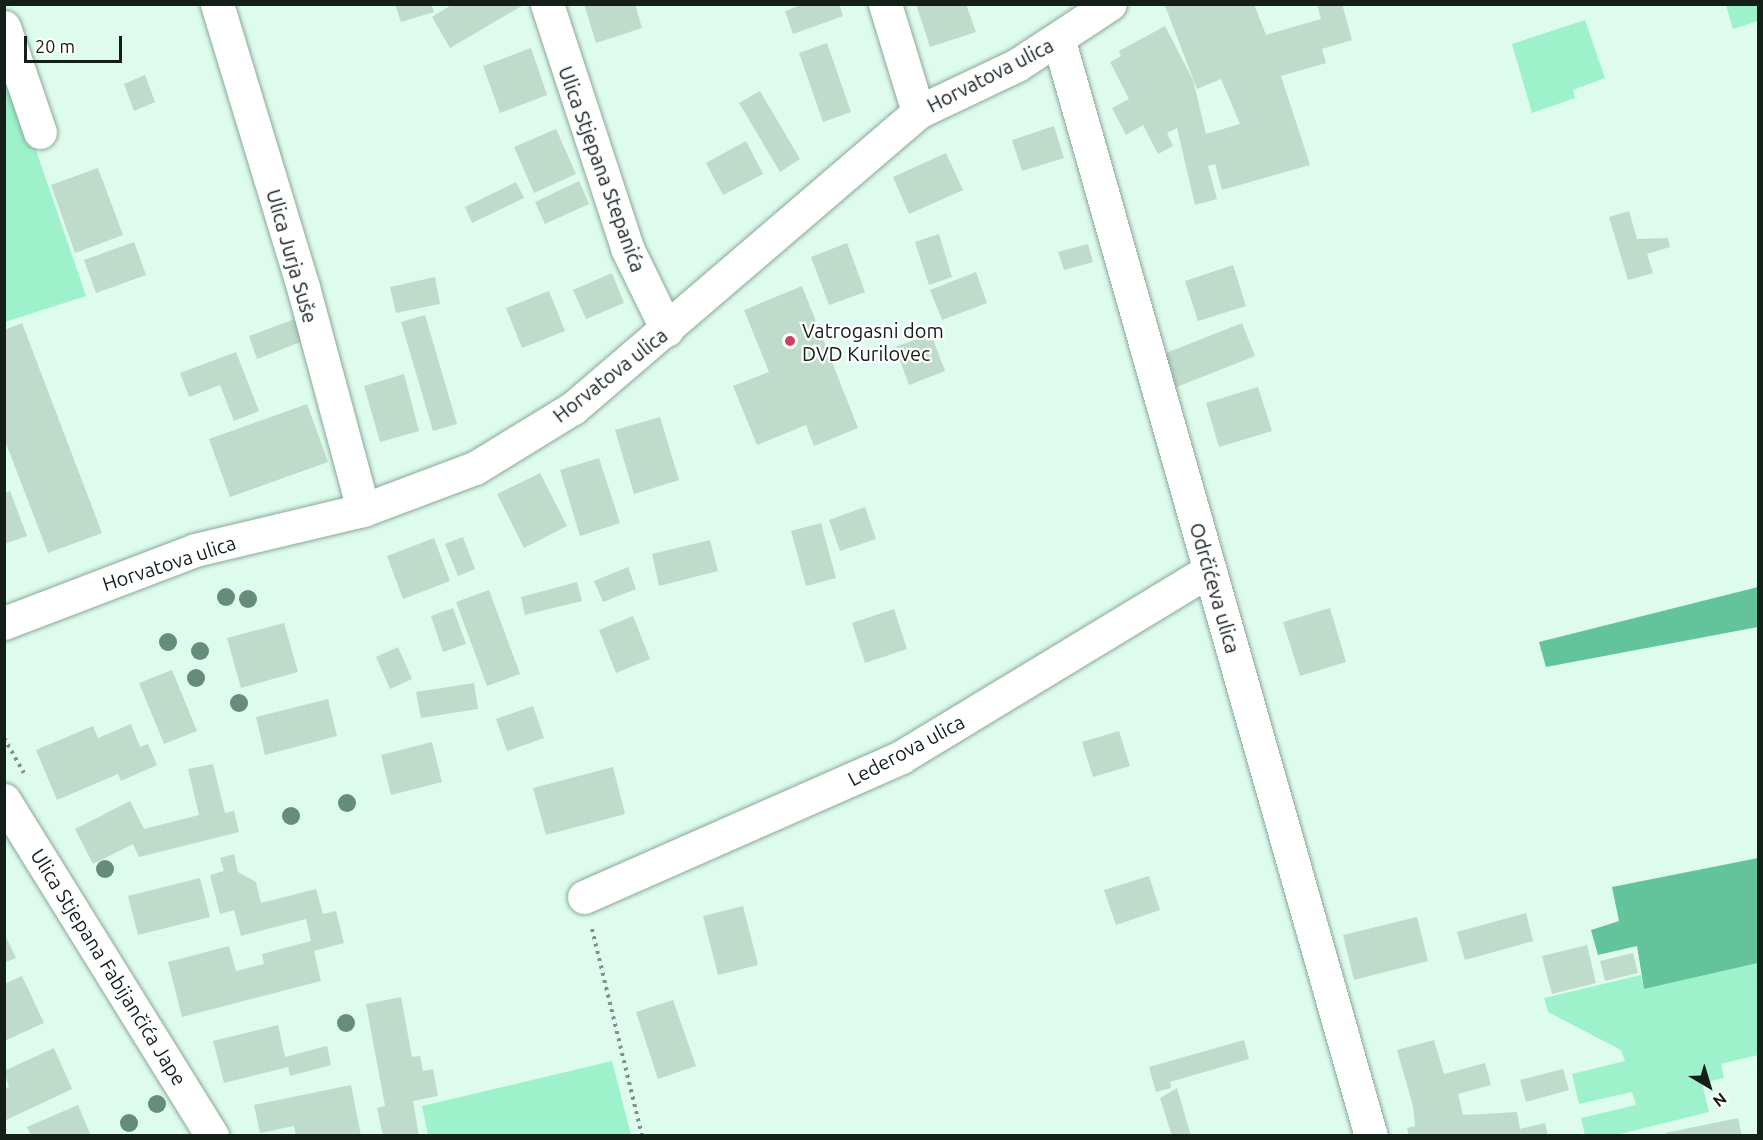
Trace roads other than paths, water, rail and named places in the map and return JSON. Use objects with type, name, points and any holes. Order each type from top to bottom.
[{"type":"street","name":"Ulica Jurja Suše","points":[[217,4],[303,287],[363,510]]},
{"type":"street","name":"Ulica Stjepana Stepanića","points":[[547,4],[627,248],[667,330]]},
{"type":"street","points":[[885,4],[918,112]]},
{"type":"street","name":"Horvatova ulica","points":[[4,623],[195,550],[363,510],[475,468],[573,408],[667,330],[918,112],[1059,41],[1110,4]]},
{"type":"street","points":[[4,27],[40,132]]},
{"type":"street","name":"Odrčićeva ulica","points":[[1059,41],[1371,1136]]},
{"type":"street","name":"Lederova ulica","points":[[584,897],[901,757],[1210,570]]},
{"type":"street","name":"Ulica Stjepana Fabijančića Jape","points":[[4,800],[212,1136]]},
{"type":"place","name":"Vatrogasni dom DVD Kurilovec","points":[[790,341]]}]
